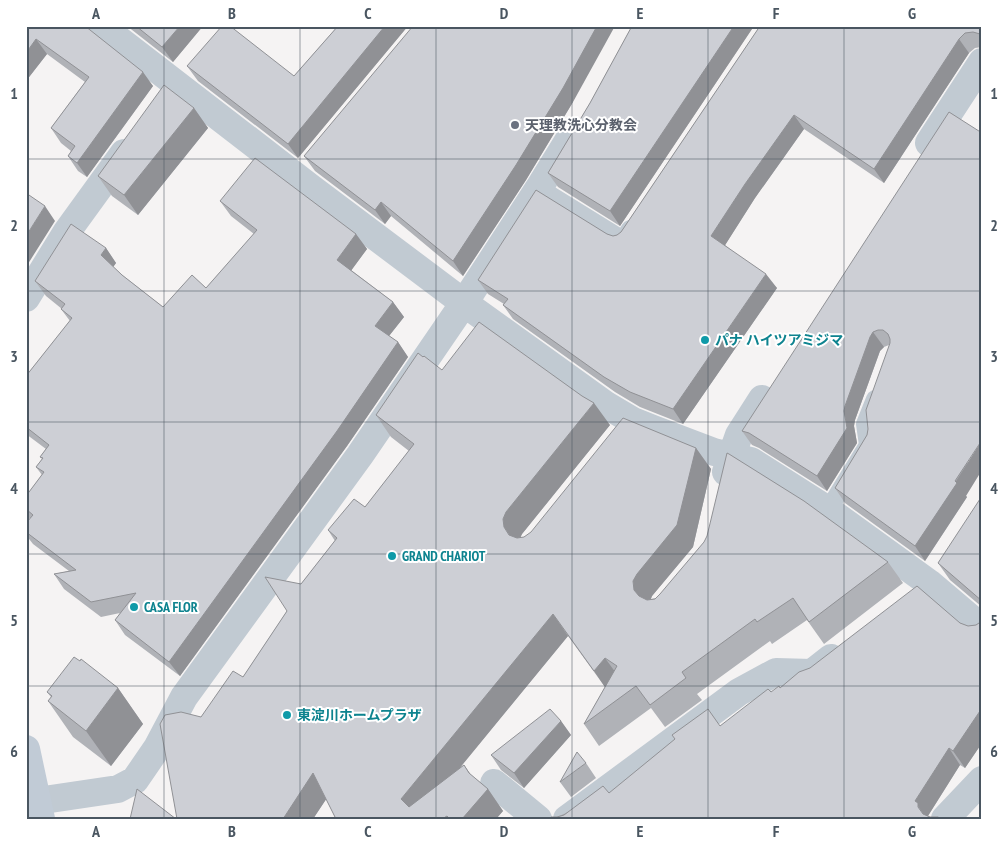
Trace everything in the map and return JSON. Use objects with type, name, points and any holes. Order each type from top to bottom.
[{"type":"street","points":[[101,26],[169,91],[302,170],[464,303],[606,405],[627,429],[751,461],[828,510],[929,583],[982,628]]},
{"type":"street","points":[[169,91],[193,62]]},
{"type":"street","points":[[916,162],[982,62]]},
{"type":"street","points":[[26,749],[39,810],[118,790],[135,780],[157,748],[184,697],[360,455],[464,303],[582,118]]},
{"type":"street","points":[[26,298],[66,233],[140,131]]},
{"type":"street","points":[[720,498],[731,456],[740,435],[777,377]]},
{"type":"street","points":[[906,601],[929,583],[945,559]]},
{"type":"street","points":[[567,819],[739,692],[776,672],[812,673],[851,643]]},
{"type":"street","points":[[945,819],[982,780]]},
{"type":"street","points":[[494,782],[538,819]]},
{"type":"lane","points":[[539,188],[623,240],[639,216]]},
{"type":"lane","points":[[828,510],[868,445],[866,424],[881,381]]},
{"type":"building","points":[[26,26],[85,26],[143,72],[77,163],[68,156],[75,146],[51,128],[89,77],[36,39],[26,53]]},
{"type":"building","points":[[136,26],[180,26],[162,47]]},
{"type":"building","points":[[222,26],[230,26],[294,76],[338,26],[385,26],[288,144],[187,66]]},
{"type":"building","points":[[413,26],[597,26],[563,88],[516,165],[453,261],[381,202],[375,210],[304,156]]},
{"type":"building","points":[[632,26],[734,26],[610,211],[548,173],[590,103]]},
{"type":"building","points":[[760,26],[982,26],[982,36],[973,32],[965,33],[959,39],[874,169],[794,115],[711,236],[766,274],[673,409],[630,392],[604,377],[503,305],[508,299],[478,280],[536,190],[607,234],[613,236],[621,232]]},
{"type":"building","points":[[164,85],[194,108],[124,195],[98,176]]},
{"type":"building","points":[[949,112],[982,133],[982,440],[955,481],[957,483],[915,546],[835,488],[867,435],[866,410],[890,343],[888,334],[883,330],[873,332],[870,337],[845,406],[847,428],[817,476],[749,433],[742,431]]},
{"type":"building","points":[[255,158],[356,234],[337,260],[393,302],[375,326],[398,342],[337,431],[169,662],[115,620],[136,593],[91,602],[54,574],[76,570],[26,532],[26,523],[33,515],[26,509],[26,496],[44,472],[36,467],[43,458],[40,457],[49,445],[26,427],[26,376],[72,318],[61,309],[65,304],[35,281],[71,224],[106,248],[101,255],[122,275],[163,307],[192,275],[206,288],[257,230],[220,201]]},
{"type":"building","points":[[26,193],[45,206],[26,236]]},
{"type":"building","points":[[479,322],[594,403],[506,512],[503,519],[504,527],[509,535],[517,538],[524,537],[531,532],[623,418],[696,448],[677,525],[633,581],[634,590],[639,596],[647,600],[655,599],[704,542],[727,453],[804,501],[888,562],[809,622],[793,598],[757,622],[755,619],[682,672],[686,678],[650,705],[636,686],[584,724],[617,666],[605,658],[594,671],[553,614],[401,799],[409,807],[464,765],[469,773],[488,789],[462,819],[450,819],[447,816],[442,819],[336,819],[313,773],[283,819],[177,819],[160,724],[165,715],[181,712],[201,717],[233,671],[243,677],[287,611],[265,577],[301,584],[337,538],[328,530],[354,499],[365,507],[414,444],[376,415],[418,353],[442,370]]},
{"type":"building","points":[[980,499],[982,500],[982,601],[938,563]]},
{"type":"building","points":[[917,586],[960,623],[968,626],[976,625],[982,621],[982,708],[953,751],[949,748],[915,801],[918,803],[918,807],[923,814],[941,819],[553,819],[551,817],[564,815],[603,786],[609,793],[675,739],[672,735],[708,709],[720,726],[768,689],[771,692],[779,686],[780,688],[799,672],[810,668]]},
{"type":"building","points":[[74,657],[80,661],[81,659],[118,688],[86,731],[48,701],[52,696],[47,692]]},
{"type":"building","points":[[550,709],[561,721],[514,773],[491,755]]},
{"type":"building","points":[[577,752],[586,763],[560,782]]},
{"type":"building","points":[[137,789],[176,819],[130,819]]},
{"type":"place","name":"天理教洗心分教会","points":[[515,125]]},
{"type":"place","name":"パナ ハイツアミジマ","points":[[705,340]]},
{"type":"place","name":"GRAND CHARIOT","points":[[392,556]]},
{"type":"place","name":"CASA FLOR","points":[[134,607]]},
{"type":"place","name":"東淀川ホームプラザ","points":[[287,715]]}]
